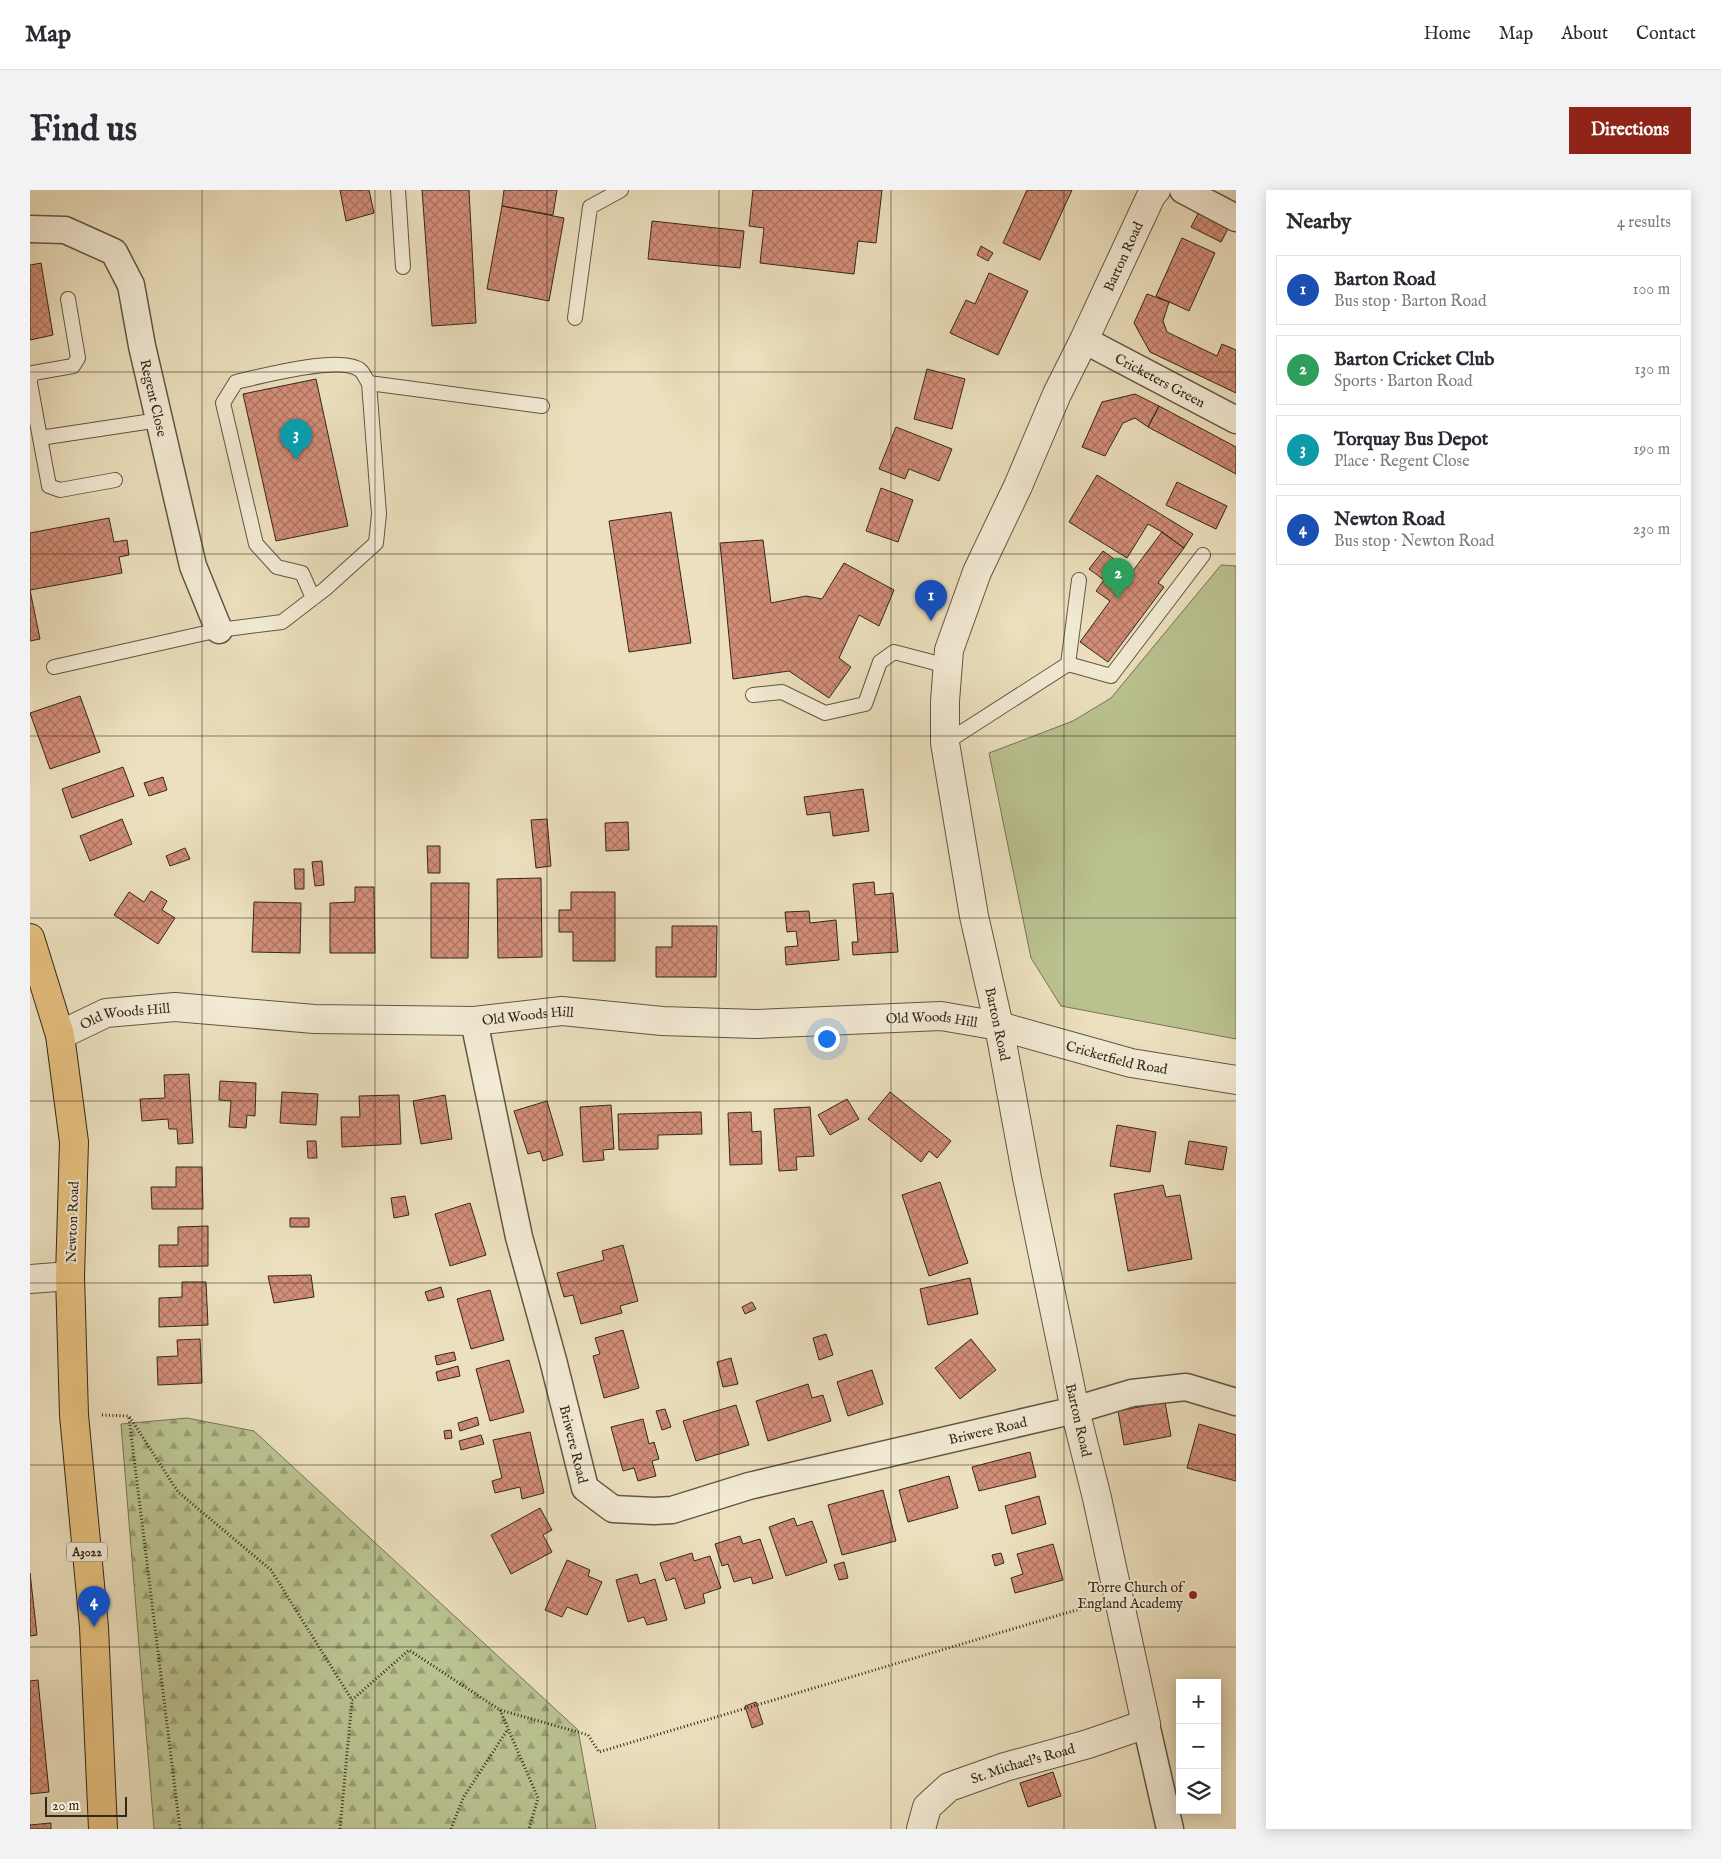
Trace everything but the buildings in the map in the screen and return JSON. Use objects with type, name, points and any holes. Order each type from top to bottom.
[{"type":"main road","name":"A3022","points":[[30,938],[60,1035]]},
{"type":"main road","name":"Newton Road","points":[[60,1035],[74,1142],[70,1276],[74,1415],[94,1628],[103,1829]]},
{"type":"street","name":"Barton Road","points":[[1156,190],[1151,196],[1057,394],[1018,486],[977,572],[949,650],[945,701],[945,743],[974,916],[999,1026],[1027,1178],[1075,1410],[1098,1498],[1170,1829]]},
{"type":"street","points":[[1184,190],[1236,218]]},
{"type":"street","name":"Regent Close","points":[[30,229],[65,230],[114,252],[131,284],[142,346],[193,566],[219,630]]},
{"type":"street","name":"Cricketers Green","points":[[1084,340],[1236,420]]},
{"type":"street","name":"Old Woods Hill","points":[[60,1035],[106,1013],[175,1007],[314,1019],[474,1021],[562,1011],[662,1021],[756,1024],[941,1016],[999,1026]]},
{"type":"street","name":"Briwere Road","points":[[474,1021],[518,1237],[553,1360],[586,1488],[613,1509],[672,1510],[758,1484],[1075,1410],[1132,1393],[1186,1387],[1236,1402]]},
{"type":"street","name":"Cricketfield Road","points":[[999,1026],[1131,1063],[1236,1080]]},
{"type":"street","points":[[30,1279],[70,1276]]},
{"type":"street","name":"St. Michael's Road","points":[[922,1829],[927,1807],[949,1787],[1005,1767],[1088,1744],[1146,1724]]},
{"type":"lane","points":[[398,190],[403,268]]},
{"type":"lane","points":[[575,318],[590,207],[621,190]]},
{"type":"lane","points":[[30,380],[33,373],[73,366],[78,358],[68,299]]},
{"type":"lane","points":[[54,667],[219,630],[282,622],[313,598],[376,543],[379,514],[369,383],[360,370],[341,364],[298,369],[236,382],[223,403],[256,544],[277,567],[302,573],[313,598]]},
{"type":"lane","points":[[30,383],[49,486],[60,490],[115,480]]},
{"type":"lane","points":[[369,383],[542,406]]},
{"type":"lane","points":[[40,438],[159,420]]},
{"type":"lane","points":[[945,743],[1068,664],[1111,676],[1203,555]]},
{"type":"lane","points":[[1068,664],[1080,580]]},
{"type":"lane","points":[[753,695],[782,692],[824,713],[866,704],[880,662],[894,652],[947,666]]},
{"type":"path","points":[[74,1415],[128,1416]]},
{"type":"path","points":[[128,1416],[178,1492],[271,1570],[352,1700],[340,1829]]},
{"type":"path","points":[[128,1416],[180,1829]]},
{"type":"path","points":[[352,1700],[409,1650],[500,1710],[588,1735],[599,1752],[1119,1597]]},
{"type":"path","points":[[500,1710],[538,1798],[529,1829]]},
{"type":"path","points":[[451,1829],[463,1798],[508,1729]]},
{"type":"green space","points":[[1221,565],[1236,566],[1236,1039],[1061,1006],[1031,958],[989,753],[1073,721],[1111,698]]},
{"type":"green space","points":[[187,1418],[254,1431],[578,1730],[596,1829],[154,1829],[121,1424]]},
{"type":"place","name":"Torquay Bus Depot","points":[[296,460]]},
{"type":"place","name":"Barton Cricket Club","points":[[1118,599]]},
{"type":"place","name":"Barton Road","points":[[931,621]]},
{"type":"place","name":"Torre Church of England Academy","points":[[1193,1595]]},
{"type":"place","name":"Newton Road","points":[[94,1627]]}]
